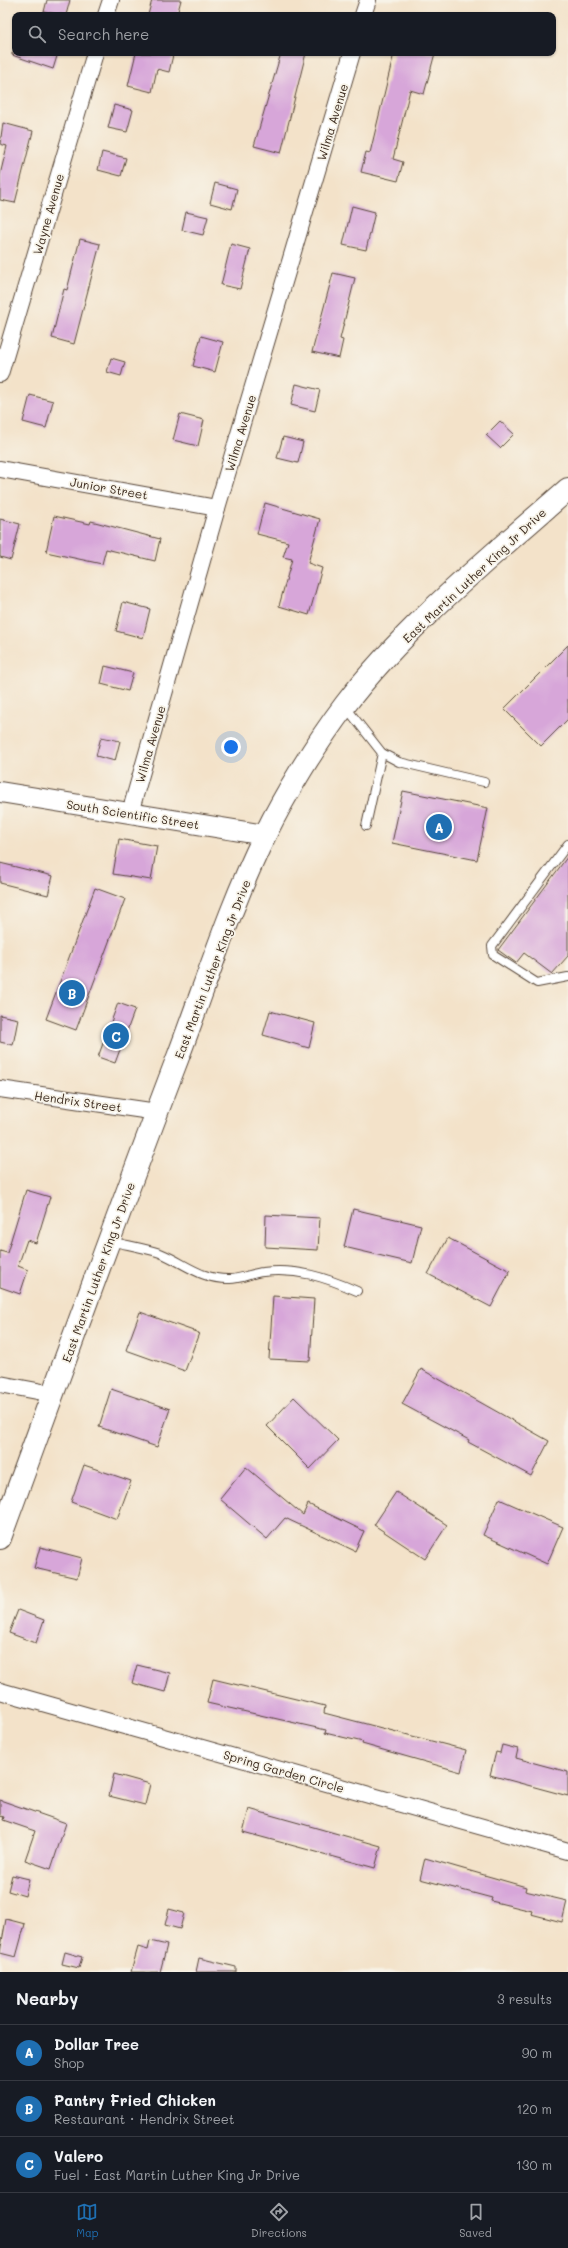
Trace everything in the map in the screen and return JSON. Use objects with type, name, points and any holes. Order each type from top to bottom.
[{"type":"main road","name":"East Martin Luther King Jr Drive","points":[[0,1538],[5,1510],[53,1394],[157,1112],[222,941],[265,835],[290,791],[345,706],[425,617],[568,489]]},
{"type":"street","points":[[107,12],[111,0]]},
{"type":"street","points":[[364,12],[368,0]]},
{"type":"street","name":"Wayne Avenue","points":[[0,374],[94,56]]},
{"type":"street","name":"Wilma Avenue","points":[[130,813],[217,508],[351,56]]},
{"type":"street","name":"Junior Street","points":[[0,468],[217,508]]},
{"type":"street","name":"South Scientific Street","points":[[0,792],[265,835]]},
{"type":"street","name":"Hendrix Street","points":[[0,1089],[157,1112]]},
{"type":"street","points":[[0,1384],[53,1394]]},
{"type":"street","name":"Spring Garden Circle","points":[[0,1691],[568,1851]]},
{"type":"lane","points":[[345,706],[382,753],[398,762],[484,782]]},
{"type":"lane","points":[[366,826],[382,753]]},
{"type":"lane","points":[[568,844],[492,946],[493,955],[537,983],[568,977]]},
{"type":"lane","points":[[110,1241],[160,1254],[199,1274],[231,1280],[253,1273],[275,1270],[298,1271],[328,1278],[357,1291]]},
{"type":"building","points":[[47,0],[70,0],[67,12],[44,12]]},
{"type":"building","points":[[152,0],[181,0],[178,12],[149,12]]},
{"type":"building","points":[[15,56],[57,56],[53,69]]},
{"type":"building","points":[[135,56],[173,56],[169,72],[157,69],[152,92],[128,86]]},
{"type":"building","points":[[280,56],[305,56],[281,153],[254,146]]},
{"type":"building","points":[[393,56],[434,56],[424,94],[410,90],[393,159],[403,162],[398,181],[361,172],[366,152],[370,153]]},
{"type":"building","points":[[114,105],[133,110],[127,132],[108,128]]},
{"type":"building","points":[[3,123],[33,131],[15,203],[0,200],[0,175],[7,146],[0,144]]},
{"type":"building","points":[[102,152],[126,158],[121,176],[98,170]]},
{"type":"building","points":[[215,183],[237,189],[232,209],[210,203]]},
{"type":"building","points":[[352,206],[375,212],[366,250],[343,245]]},
{"type":"building","points":[[186,212],[208,217],[203,235],[182,230]]},
{"type":"building","points":[[80,239],[100,244],[74,344],[52,338],[64,289],[67,290]]},
{"type":"building","points":[[231,244],[250,249],[240,289],[221,285]]},
{"type":"building","points":[[333,273],[355,278],[340,339],[343,340],[339,358],[312,352]]},
{"type":"building","points":[[201,336],[223,342],[215,372],[193,366]]},
{"type":"building","points":[[111,358],[125,362],[121,376],[107,372]]},
{"type":"building","points":[[296,384],[320,390],[315,411],[291,405]]},
{"type":"building","points":[[30,395],[53,401],[46,428],[23,422]]},
{"type":"building","points":[[180,414],[204,420],[198,446],[173,440]]},
{"type":"building","points":[[500,421],[514,434],[500,448],[486,435]]},
{"type":"building","points":[[283,437],[303,442],[298,463],[277,458]]},
{"type":"building","points":[[265,503],[320,519],[308,563],[322,568],[309,615],[279,606],[292,559],[283,557],[288,542],[257,534]]},
{"type":"building","points":[[54,516],[90,524],[91,521],[160,539],[155,561],[106,549],[102,564],[46,552]]},
{"type":"building","points":[[0,519],[20,524],[11,560],[0,557]]},
{"type":"building","points":[[123,602],[150,609],[143,638],[116,631]]},
{"type":"building","points":[[568,645],[568,719],[541,746],[504,709]]},
{"type":"building","points":[[105,666],[133,673],[128,691],[101,684]]},
{"type":"building","points":[[101,737],[120,741],[115,761],[96,756]]},
{"type":"building","points":[[403,791],[488,808],[477,860],[392,843]]},
{"type":"building","points":[[119,839],[157,846],[151,880],[113,874]]},
{"type":"building","points":[[568,856],[568,956],[552,974],[524,953],[516,963],[498,950]]},
{"type":"building","points":[[0,863],[53,876],[48,895],[0,883]]},
{"type":"building","points":[[95,888],[125,899],[76,1030],[46,1019]]},
{"type":"building","points":[[118,1003],[135,1009],[115,1063],[98,1057]]},
{"type":"building","points":[[270,1011],[315,1023],[309,1048],[263,1035]]},
{"type":"building","points":[[0,1015],[18,1019],[13,1045],[0,1042]]},
{"type":"building","points":[[26,1190],[50,1197],[36,1243],[27,1240],[18,1266],[28,1270],[20,1294],[0,1287],[0,1251],[7,1253]]},
{"type":"building","points":[[353,1209],[421,1225],[412,1263],[344,1247]]},
{"type":"building","points":[[266,1215],[320,1218],[318,1250],[265,1247]]},
{"type":"building","points":[[448,1238],[510,1271],[491,1307],[428,1274]]},
{"type":"building","points":[[273,1296],[314,1299],[310,1361],[269,1359]]},
{"type":"building","points":[[140,1312],[199,1333],[185,1371],[126,1350]]},
{"type":"building","points":[[421,1369],[549,1441],[531,1476],[468,1442],[469,1440],[402,1404]]},
{"type":"building","points":[[111,1389],[170,1409],[157,1447],[99,1427]]},
{"type":"building","points":[[294,1397],[338,1440],[310,1469],[267,1426]]},
{"type":"building","points":[[84,1465],[131,1481],[117,1519],[71,1502]]},
{"type":"building","points":[[246,1467],[303,1515],[308,1504],[364,1531],[355,1551],[285,1518],[267,1539],[220,1499]]},
{"type":"building","points":[[396,1492],[447,1525],[425,1559],[374,1525]]},
{"type":"building","points":[[499,1499],[563,1527],[547,1564],[483,1535]]},
{"type":"building","points":[[40,1547],[82,1558],[77,1578],[34,1568]]},
{"type":"building","points":[[18,1610],[44,1620],[36,1643],[9,1633]]},
{"type":"building","points":[[137,1665],[170,1673],[165,1692],[132,1683]]},
{"type":"building","points":[[213,1679],[325,1706],[324,1713],[466,1750],[461,1772],[362,1744],[363,1742],[325,1733],[326,1730],[207,1703]]},
{"type":"building","points":[[502,1745],[518,1749],[516,1758],[568,1772],[568,1796],[490,1775],[496,1752],[500,1753]]},
{"type":"building","points":[[114,1774],[150,1784],[145,1805],[109,1796]]},
{"type":"building","points":[[0,1800],[66,1823],[51,1869],[25,1860],[35,1831],[3,1820],[4,1817],[0,1816]]},
{"type":"building","points":[[249,1809],[381,1846],[375,1868],[243,1832]]},
{"type":"building","points":[[425,1858],[526,1887],[525,1891],[567,1901],[562,1922],[531,1914],[532,1911],[491,1901],[492,1898],[420,1879]]},
{"type":"building","points":[[12,1875],[29,1879],[25,1896],[8,1891]]},
{"type":"building","points":[[169,1909],[184,1913],[180,1929],[165,1925]]},
{"type":"building","points":[[6,1919],[25,1924],[16,1957],[0,1953]]},
{"type":"building","points":[[150,1941],[167,1945],[160,1972],[131,1972],[138,1947],[148,1950]]},
{"type":"building","points":[[65,1952],[82,1957],[79,1968],[62,1964]]},
{"type":"building","points":[[199,1958],[236,1967],[236,1972],[196,1972]]},
{"type":"place","name":"Dollar Tree","points":[[439,827]]},
{"type":"place","name":"Pantry Fried Chicken","points":[[72,993]]},
{"type":"place","name":"Valero","points":[[116,1036]]}]
